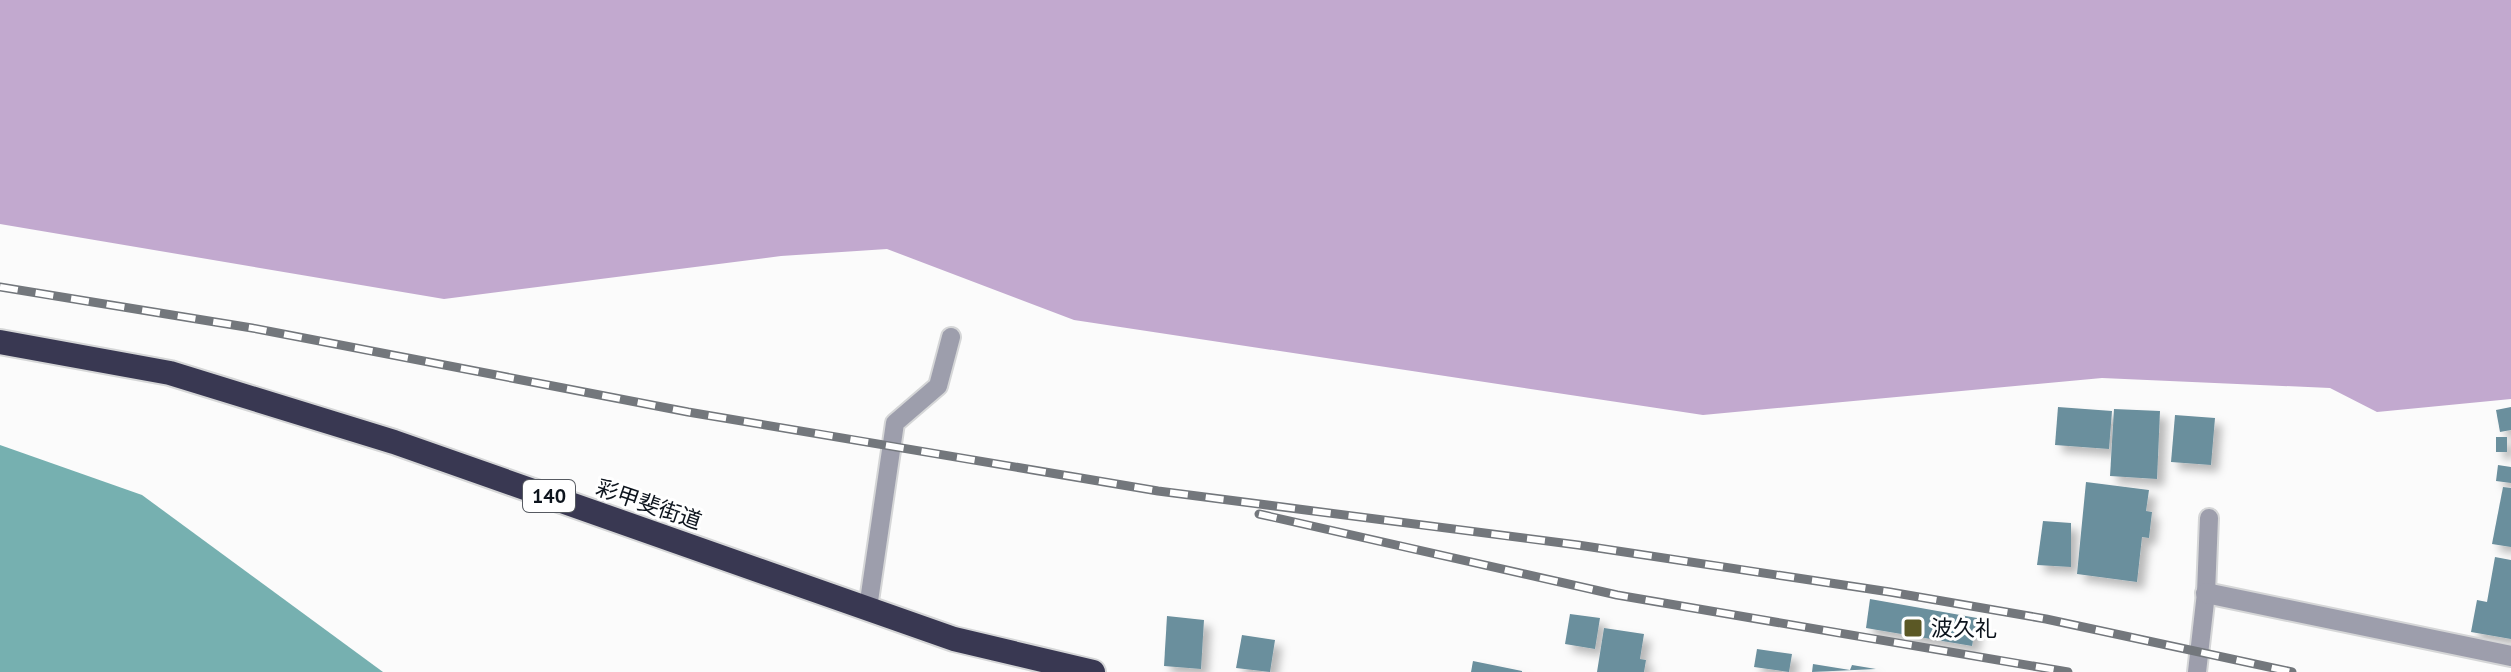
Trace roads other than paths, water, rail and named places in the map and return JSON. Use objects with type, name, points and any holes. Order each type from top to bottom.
[{"type":"highway","name":"彩甲斐街道","points":[[0,342],[170,373],[394,442],[954,639],[1093,672]]},
{"type":"street","points":[[2206,593],[2511,656]]},
{"type":"lane","points":[[868,608],[895,423],[938,386],[951,337]]},
{"type":"lane","points":[[2197,672],[2206,593],[2209,518]]},
{"type":"water","points":[[0,445],[142,495],[383,672],[0,672]]},
{"type":"railway","points":[[0,287],[252,328],[688,412],[1158,491],[1578,545],[1890,592],[2046,619],[2292,672]]},
{"type":"railway","points":[[1259,514],[1617,595],[2068,672]]},
{"type":"place","name":"波久礼","points":[[1913,628]]}]
